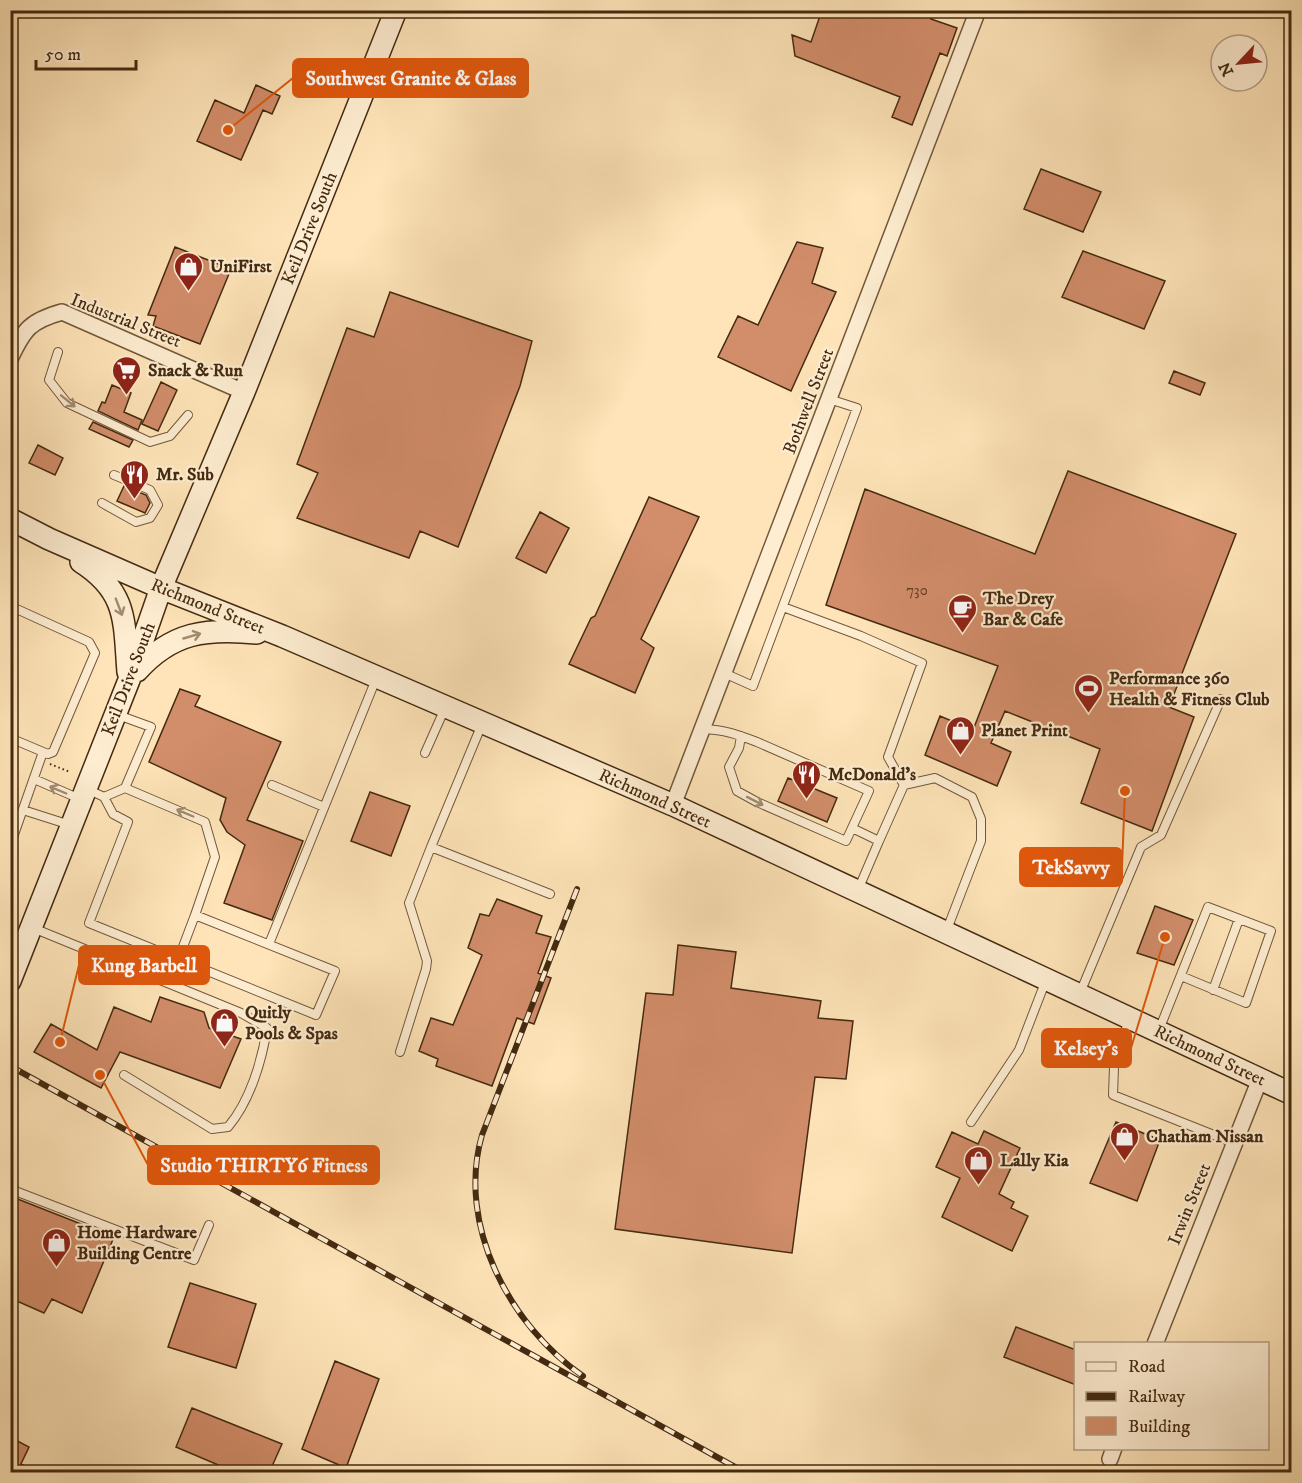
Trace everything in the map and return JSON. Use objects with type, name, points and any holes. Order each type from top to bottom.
[{"type":"main road","name":"Keil Drive South","points":[[10,981],[72,826],[91,795],[116,713],[161,588],[244,392],[396,10]]},
{"type":"main road","name":"Richmond Street","points":[[10,519],[49,539],[161,588],[282,636],[674,805],[1292,1094]]},
{"type":"main road","points":[[49,539],[100,574],[120,603],[129,680]]},
{"type":"main road","points":[[129,680],[155,651],[193,633],[239,631],[282,636]]},
{"type":"street","name":"Bothwell Street","points":[[674,805],[978,10]]},
{"type":"street","name":"Industrial Street","points":[[10,359],[22,334],[39,318],[62,312],[244,392]]},
{"type":"street","name":"Irwin Street","points":[[1156,1342],[1260,1079]]},
{"type":"lane","points":[[58,352],[49,380],[67,403],[150,442],[170,436],[188,415]]},
{"type":"lane","points":[[724,673],[753,686],[857,408],[829,399]]},
{"type":"lane","points":[[102,503],[136,522],[150,518],[158,505],[150,490],[114,475]]},
{"type":"lane","points":[[10,606],[89,642],[95,653],[53,752],[43,752],[10,738]]},
{"type":"lane","points":[[783,607],[861,636],[922,663],[888,757],[904,785]]},
{"type":"lane","points":[[269,944],[377,678]]},
{"type":"lane","points":[[1079,994],[1141,847],[1161,835],[1221,699]]},
{"type":"lane","points":[[425,753],[445,707]]},
{"type":"lane","points":[[116,713],[151,727],[125,788]]},
{"type":"lane","points":[[400,1052],[427,961],[408,903],[482,724]]},
{"type":"lane","points":[[703,729],[728,730],[869,791],[846,841],[737,791],[729,767],[739,748],[741,736]]},
{"type":"lane","points":[[10,846],[43,752]]},
{"type":"lane","points":[[904,785],[935,778],[972,797],[981,819],[981,841],[946,932]]},
{"type":"lane","points":[[34,780],[91,795],[113,814],[128,822],[89,923],[316,1015],[335,971],[195,915]]},
{"type":"lane","points":[[272,785],[324,807]]},
{"type":"lane","points":[[858,891],[904,785]]},
{"type":"lane","points":[[91,795],[125,788],[205,822],[215,857],[178,960]]},
{"type":"lane","points":[[23,810],[72,826]]},
{"type":"lane","points":[[852,828],[879,841]]},
{"type":"lane","points":[[431,847],[550,894]]},
{"type":"lane","points":[[1159,1031],[1208,907],[1271,931],[1246,1003],[1181,976]]},
{"type":"lane","points":[[1213,990],[1239,919]]},
{"type":"lane","points":[[32,927],[241,1013],[267,1028],[264,1050],[239,1114],[228,1127],[212,1129],[124,1075]]},
{"type":"lane","points":[[971,1122],[1019,1050],[1046,979]]},
{"type":"lane","points":[[1130,1018],[1114,1067],[1113,1095],[1234,1143]]},
{"type":"lane","points":[[10,1189],[194,1260],[209,1225]]},
{"type":"building","points":[[822,10],[934,10],[931,19],[957,28],[947,56],[940,53],[912,125],[892,117],[900,97],[795,56],[792,35],[811,42]]},
{"type":"building","points":[[256,85],[280,96],[272,114],[263,110],[241,160],[197,141],[215,100],[244,113]]},
{"type":"building","points":[[1041,169],[1101,192],[1083,232],[1024,209]]},
{"type":"building","points":[[797,242],[823,248],[812,283],[836,292],[791,391],[718,357],[738,316],[758,325]]},
{"type":"building","name":"UniFirst","points":[[175,247],[231,269],[200,344],[153,326],[156,316],[148,315]]},
{"type":"building","points":[[1083,251],[1165,281],[1144,329],[1062,297]]},
{"type":"building","points":[[390,292],[532,341],[520,386],[458,547],[420,531],[409,558],[297,518],[318,473],[297,464],[347,328],[374,337]]},
{"type":"building","points":[[1174,371],[1205,383],[1200,395],[1169,383]]},
{"type":"building","points":[[161,382],[177,390],[158,431],[142,424]]},
{"type":"building","points":[[112,385],[131,393],[124,412],[142,420],[138,430],[98,411],[102,402],[105,403]]},
{"type":"building","points":[[93,422],[133,440],[129,447],[89,429]]},
{"type":"building","points":[[38,445],[63,458],[55,475],[29,463]]},
{"type":"building","points":[[1068,471],[1236,534],[1169,707],[1194,717],[1152,831],[1081,803],[1100,749],[1005,711],[991,743],[1011,752],[997,786],[925,755],[940,716],[973,730],[998,666],[826,605],[865,489],[1035,554]]},
{"type":"building","name":"Mr. Sub","points":[[124,486],[146,495],[150,503],[145,513],[117,501]]},
{"type":"building","points":[[649,497],[699,517],[641,639],[654,648],[635,693],[569,664],[591,618],[595,616]]},
{"type":"building","points":[[540,512],[569,528],[546,573],[516,558]]},
{"type":"building","points":[[180,689],[200,696],[195,706],[281,742],[247,820],[303,841],[272,920],[224,903],[245,845],[227,832],[220,820],[226,798],[149,762]]},
{"type":"building","name":"McDonald's","points":[[788,778],[837,798],[827,822],[778,801]]},
{"type":"building","points":[[370,792],[410,806],[391,856],[351,841]]},
{"type":"building","points":[[497,899],[542,916],[536,933],[551,937],[538,973],[551,978],[534,1024],[517,1018],[492,1086],[436,1066],[438,1059],[419,1051],[431,1018],[453,1025],[482,955],[468,948],[480,914],[489,916]]},
{"type":"building","points":[[1155,906],[1193,920],[1174,965],[1137,953]]},
{"type":"building","points":[[678,945],[736,952],[731,988],[821,1001],[818,1018],[853,1021],[846,1079],[815,1077],[792,1253],[615,1229],[646,993],[673,995]]},
{"type":"building","points":[[160,997],[204,1012],[209,1028],[241,1039],[220,1088],[120,1052],[101,1088],[34,1052],[51,1024],[97,1050],[114,1007],[151,1022]]},
{"type":"building","name":"Chatham Nissan","points":[[1116,1122],[1160,1140],[1137,1201],[1090,1183]]},
{"type":"building","name":"Lally Kia","points":[[984,1131],[1020,1148],[999,1194],[1014,1202],[1011,1208],[1028,1216],[1012,1251],[942,1217],[960,1178],[936,1167],[952,1132],[978,1144]]},
{"type":"building","name":"Home Hardware Building Centre","points":[[10,1196],[114,1237],[82,1313],[52,1299],[44,1313],[10,1298]]},
{"type":"building","points":[[190,1283],[256,1304],[236,1368],[168,1347]]},
{"type":"building","points":[[1016,1327],[1074,1349],[1074,1384],[1004,1357]]},
{"type":"building","points":[[335,1361],[379,1379],[346,1468],[302,1449]]},
{"type":"building","points":[[192,1408],[282,1444],[269,1473],[237,1473],[176,1447]]},
{"type":"building","points":[[10,1437],[29,1447],[21,1464],[40,1473],[10,1473]]},
{"type":"railway","points":[[577,889],[482,1135],[476,1169],[477,1204],[483,1238],[495,1270],[512,1302],[533,1330],[557,1355],[583,1376]]},
{"type":"railway","points":[[10,1066],[744,1472]]},
{"type":"place","name":"Southwest Granite & Glass","points":[[228,130]]},
{"type":"place","name":"UniFirst","points":[[189,292]]},
{"type":"place","name":"Snack & Run","points":[[127,396]]},
{"type":"place","name":"Mr. Sub","points":[[135,500]]},
{"type":"place","name":"The Drey Bar & Cafe","points":[[962,634]]},
{"type":"place","name":"Performance 360 Health & Fitness Club","points":[[1088,714]]},
{"type":"place","name":"Planet Print","points":[[960,756]]},
{"type":"place","name":"TekSavvy","points":[[1125,791]]},
{"type":"place","name":"McDonald's","points":[[807,800]]},
{"type":"place","name":"Kelsey's","points":[[1165,937]]},
{"type":"place","name":"Kung Barbell","points":[[60,1042]]},
{"type":"place","name":"Quitly Pools & Spas","points":[[224,1048]]},
{"type":"place","name":"Studio THIRTY6 Fitness","points":[[100,1075]]},
{"type":"place","name":"Chatham Nissan","points":[[1125,1162]]},
{"type":"place","name":"Lally Kia","points":[[979,1186]]},
{"type":"place","name":"Home Hardware Building Centre","points":[[56,1268]]}]
